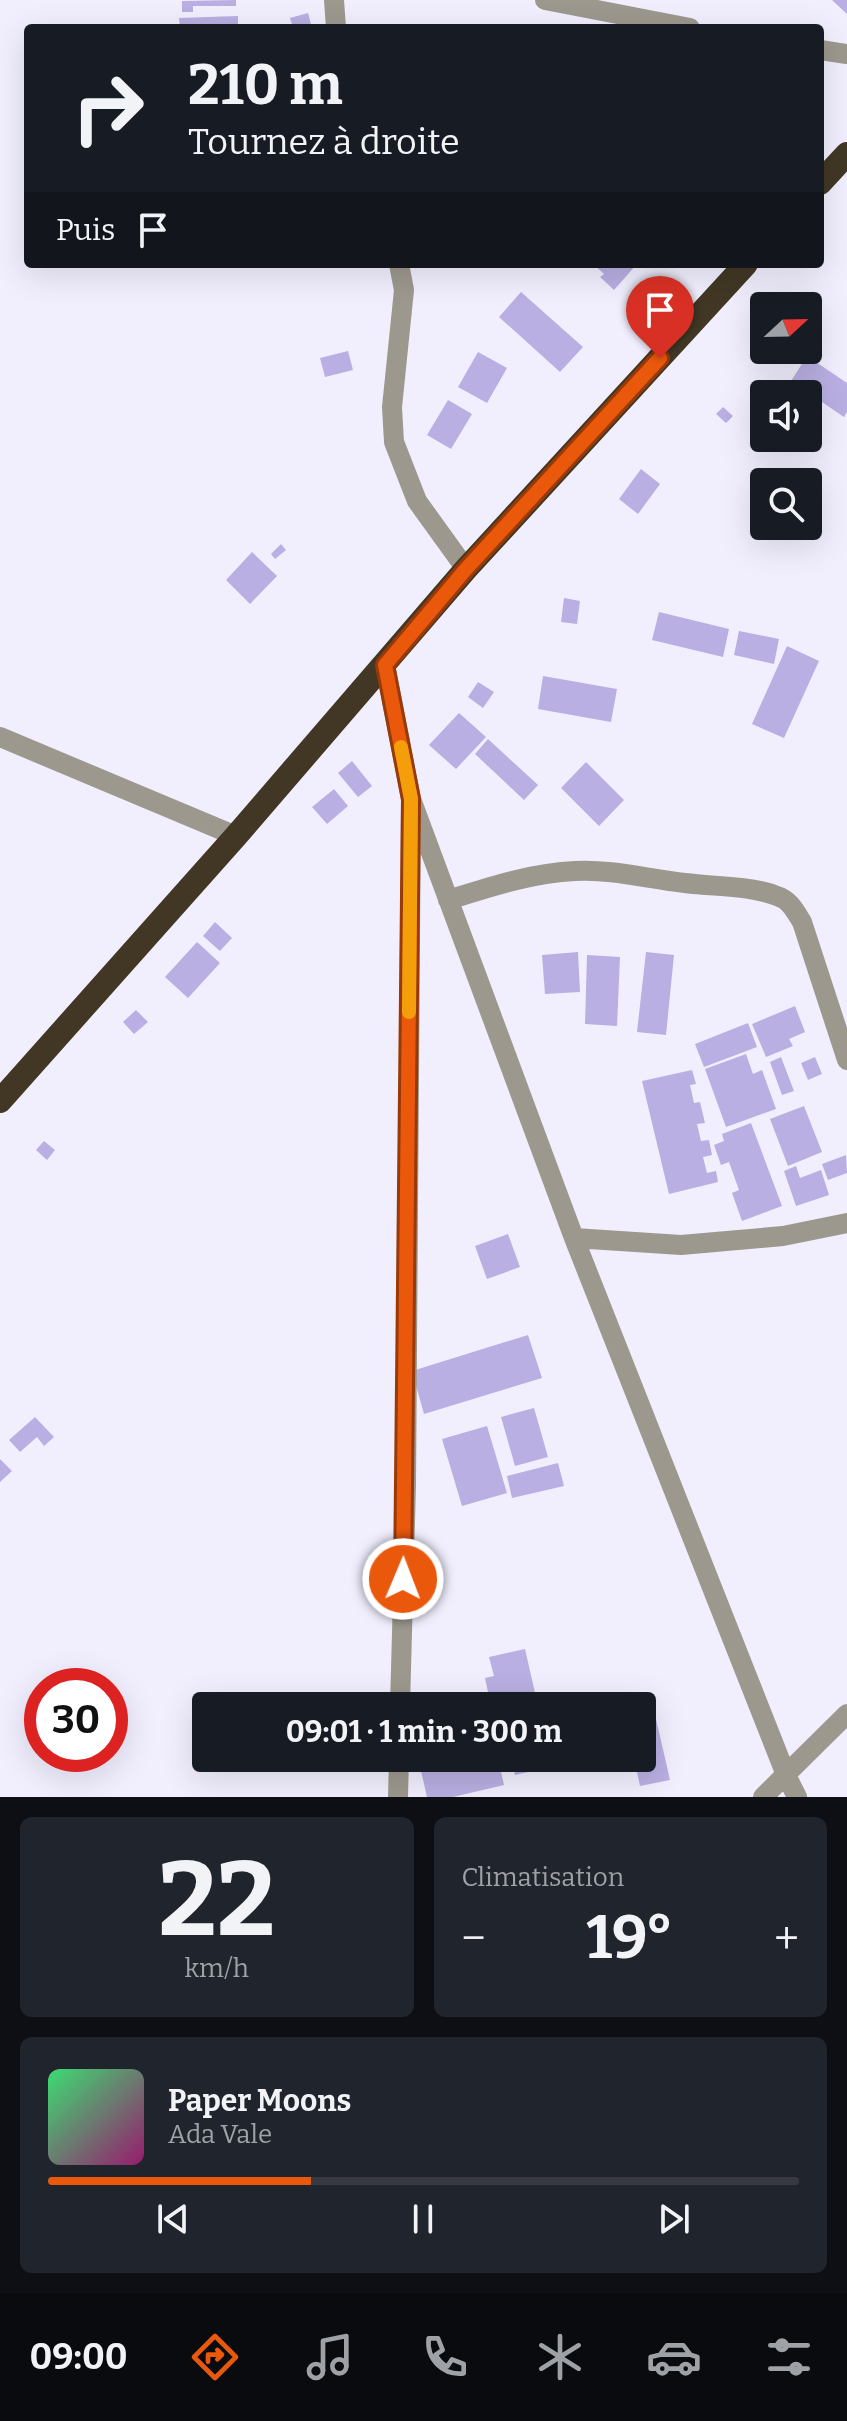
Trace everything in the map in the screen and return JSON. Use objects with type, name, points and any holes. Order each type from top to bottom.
[{"type":"highway","points":[[824,179],[847,154]]},
{"type":"highway","points":[[0,1101],[236,836],[466,569],[742,268]]},
{"type":"street","points":[[334,0],[336,24]]},
{"type":"street","points":[[545,0],[669,24]]},
{"type":"street","points":[[824,51],[847,54]]},
{"type":"street","points":[[400,268],[404,290],[392,407],[394,442],[417,501],[466,569]]},
{"type":"street","points":[[385,665],[411,799],[574,1238],[797,1797]]},
{"type":"street","points":[[0,737],[236,836]]},
{"type":"street","points":[[400,1692],[406,1485],[411,799]]},
{"type":"street","points":[[448,900],[529,876],[575,871],[617,872],[780,896],[793,907],[802,922],[842,1025],[847,1060]]},
{"type":"street","points":[[574,1238],[681,1245],[783,1236],[847,1223]]},
{"type":"street","points":[[763,1797],[847,1714]]},
{"type":"street","points":[[398,1797],[399,1772]]},
{"type":"building","points":[[236,0],[236,6],[193,6],[193,12],[182,12],[182,1]]},
{"type":"building","points":[[832,0],[847,0],[847,14]]},
{"type":"building","points":[[308,13],[311,24],[292,24],[290,18]]},
{"type":"building","points":[[238,16],[238,24],[180,24],[179,18]]},
{"type":"building","points":[[597,268],[633,268],[614,290],[600,277],[604,274]]},
{"type":"building","points":[[521,292],[583,347],[560,372],[499,317]]},
{"type":"building","points":[[348,351],[353,370],[325,377],[320,358]]},
{"type":"building","points":[[478,352],[507,368],[487,403],[458,387]]},
{"type":"building","points":[[802,364],[819,364],[847,383],[847,412],[844,417],[822,402],[822,380],[792,380]]},
{"type":"building","points":[[448,400],[472,414],[451,449],[427,435]]},
{"type":"building","points":[[723,407],[733,416],[726,423],[716,414]]},
{"type":"building","points":[[641,469],[660,484],[638,514],[619,499]]},
{"type":"building","points":[[281,544],[286,550],[275,559],[271,554]]},
{"type":"building","points":[[252,552],[277,576],[250,604],[226,580]]},
{"type":"building","points":[[564,598],[580,601],[577,624],[561,622]]},
{"type":"building","points":[[659,612],[729,629],[723,657],[652,640]]},
{"type":"building","points":[[739,631],[779,639],[774,664],[734,655]]},
{"type":"building","points":[[787,646],[819,661],[784,738],[752,724]]},
{"type":"building","points":[[543,676],[617,689],[611,722],[538,709]]},
{"type":"building","points":[[478,682],[494,692],[483,708],[468,697]]},
{"type":"building","points":[[459,713],[486,737],[456,769],[429,745]]},
{"type":"building","points":[[488,739],[538,785],[524,800],[475,754]]},
{"type":"building","points":[[352,761],[372,786],[358,797],[338,773]]},
{"type":"building","points":[[586,762],[624,800],[599,826],[561,788]]},
{"type":"building","points":[[334,789],[348,806],[327,824],[312,807]]},
{"type":"building","points":[[215,922],[232,938],[220,951],[203,936]]},
{"type":"building","points":[[197,942],[220,963],[188,998],[165,977]]},
{"type":"building","points":[[578,952],[580,992],[545,994],[542,955]]},
{"type":"building","points":[[646,952],[674,955],[666,1035],[637,1032]]},
{"type":"building","points":[[587,955],[620,957],[617,1026],[585,1024]]},
{"type":"building","points":[[795,1006],[805,1032],[789,1039],[793,1046],[766,1057],[752,1024]]},
{"type":"building","points":[[136,1010],[148,1022],[134,1034],[123,1022]]},
{"type":"building","points":[[748,1023],[757,1047],[704,1067],[695,1044]]},
{"type":"building","points":[[746,1054],[753,1074],[762,1070],[776,1109],[726,1127],[705,1069]]},
{"type":"building","points":[[781,1057],[794,1091],[782,1095],[770,1062]]},
{"type":"building","points":[[815,1057],[822,1074],[808,1080],[801,1063]]},
{"type":"building","points":[[692,1070],[696,1084],[690,1085],[694,1103],[700,1102],[705,1123],[697,1124],[701,1141],[709,1140],[712,1155],[703,1157],[707,1173],[716,1171],[718,1182],[669,1194],[642,1081]]},
{"type":"building","points":[[804,1106],[822,1152],[788,1166],[770,1119]]},
{"type":"building","points":[[751,1123],[782,1206],[742,1221],[732,1193],[739,1190],[729,1162],[721,1165],[714,1145],[724,1141],[722,1134]]},
{"type":"building","points":[[44,1141],[55,1150],[47,1160],[36,1150]]},
{"type":"building","points":[[846,1155],[847,1173],[828,1180],[822,1164]]},
{"type":"building","points":[[796,1166],[800,1178],[821,1170],[829,1195],[796,1206],[784,1171]]},
{"type":"building","points":[[508,1234],[520,1267],[487,1279],[475,1246]]},
{"type":"building","points":[[528,1335],[542,1378],[424,1414],[412,1371]]},
{"type":"building","points":[[534,1408],[548,1457],[515,1466],[501,1417]]},
{"type":"building","points":[[35,1417],[54,1437],[44,1446],[37,1437],[20,1452],[9,1440]]},
{"type":"building","points":[[487,1426],[507,1493],[462,1506],[442,1439]]},
{"type":"building","points":[[0,1459],[12,1471],[0,1482]]},
{"type":"building","points":[[558,1463],[564,1486],[512,1498],[507,1476]]},
{"type":"building","points":[[525,1649],[535,1692],[488,1692],[485,1678],[494,1676],[489,1657]]},
{"type":"building","points":[[656,1719],[670,1780],[640,1786],[637,1772],[656,1772]]},
{"type":"building","points":[[421,1772],[501,1772],[504,1785],[453,1797],[427,1797]]},
{"type":"slow traffic","points":[[401,747],[411,799],[409,1012]]},
{"type":"route","points":[[403,1579],[411,799],[385,665],[466,569],[660,358]]}]
